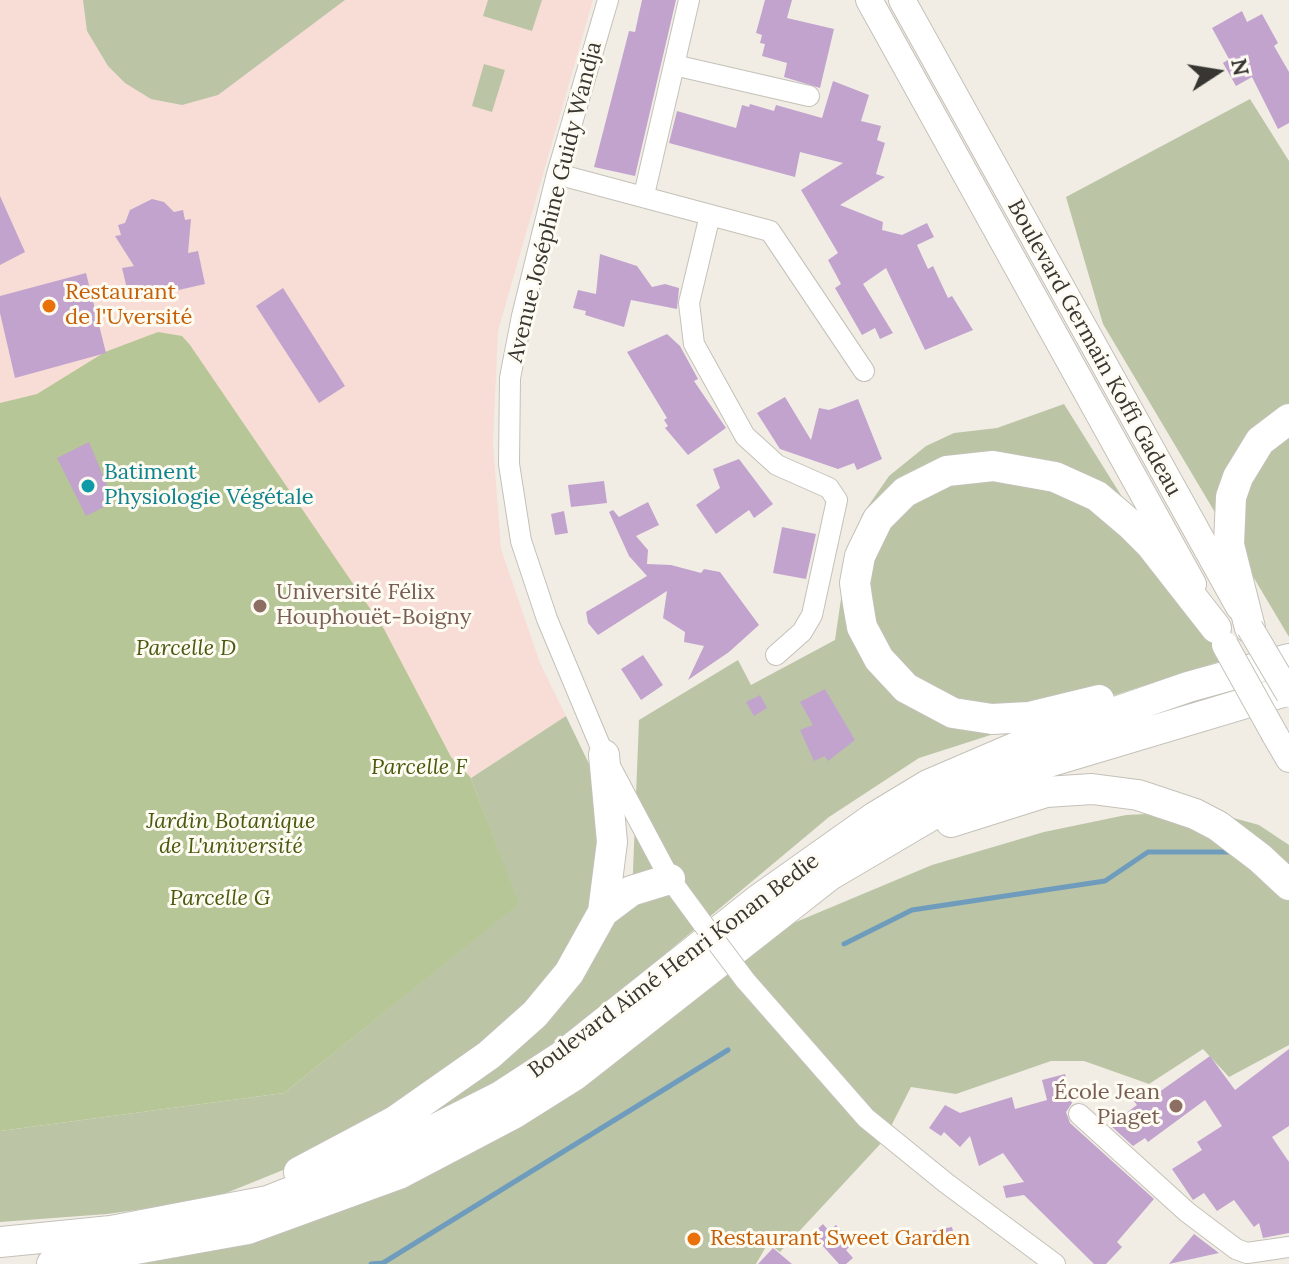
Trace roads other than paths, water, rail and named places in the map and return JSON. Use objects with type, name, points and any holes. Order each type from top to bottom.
[{"type":"highway","points":[[1250,628],[1229,545],[1231,497],[1243,468],[1260,441],[1289,419]]},
{"type":"highway","points":[[1188,687],[1131,694],[1010,719],[974,717],[934,706],[906,688],[889,671],[862,627],[855,583],[867,538],[878,519],[905,492],[947,471],[993,466],[1045,474],[1088,491],[1130,524],[1151,545],[1220,637]]},
{"type":"highway","name":"Boulevard Aimé Henri Konan Bedie","points":[[0,1242],[111,1231],[268,1201],[300,1191],[382,1156],[499,1097],[562,1056],[758,900],[841,840],[928,785],[995,754],[1188,687],[1289,659]]},
{"type":"highway","name":"Boulevard Aimé Henri Konan Bedie","points":[[52,1264],[248,1229],[399,1174],[513,1114],[575,1075],[804,899],[830,875],[882,842],[988,785],[1055,760],[1289,692]]},
{"type":"highway","points":[[214,1209],[295,1174],[395,1121],[489,1055],[535,1014],[569,973],[603,912],[612,842],[604,755]]},
{"type":"highway","points":[[804,899],[936,828],[1020,797],[1067,790],[1138,795],[1195,814],[1238,840],[1289,885]]},
{"type":"highway","points":[[603,912],[631,891],[670,879]]},
{"type":"main road","name":"Boulevard Germain Koffi Gadeau","points":[[869,0],[991,225],[1156,513],[1220,637],[1289,759]]},
{"type":"main road","name":"Boulevard Germain Koffi Gadeau","points":[[902,0],[1250,628],[1289,692]]},
{"type":"street","name":"Avenue Joséphine Guidy Wandja","points":[[608,0],[557,174],[510,378],[509,464],[526,554],[547,619],[604,755],[670,879],[745,980],[866,1118],[1024,1254],[1055,1264]]},
{"type":"street","points":[[644,195],[689,0]]},
{"type":"street","points":[[674,65],[809,96]]},
{"type":"street","points":[[557,174],[770,231],[864,371]]},
{"type":"street","points":[[710,215],[689,303],[694,344],[745,436],[777,465],[829,488],[837,500],[812,615],[802,632],[776,655]]},
{"type":"street","points":[[1079,1114],[1187,1212],[1236,1249],[1247,1253],[1289,1247]]},
{"type":"waterway","points":[[844,944],[912,910],[1105,881],[1148,852],[1231,852]]},
{"type":"waterway","points":[[371,1264],[383,1263],[728,1050]]},
{"type":"place","name":"Restaurant de l'Uversité","points":[[49,306]]},
{"type":"place","name":"Batiment Physiologie Végétale","points":[[88,486]]},
{"type":"place","name":"Université Félix Houphouët-Boigny","points":[[260,606]]},
{"type":"place","name":"École Jean Piaget","points":[[1176,1106]]},
{"type":"place","name":"Restaurant Sweet Garden","points":[[694,1239]]},
{"type":"park label","name":"Parcelle D","points":[[186,649]]},
{"type":"park label","name":"Parcelle F","points":[[419,768]]},
{"type":"park label","name":"Jardin Botanique de L'université","points":[[231,834]]},
{"type":"park label","name":"Parcelle G","points":[[220,899]]}]
